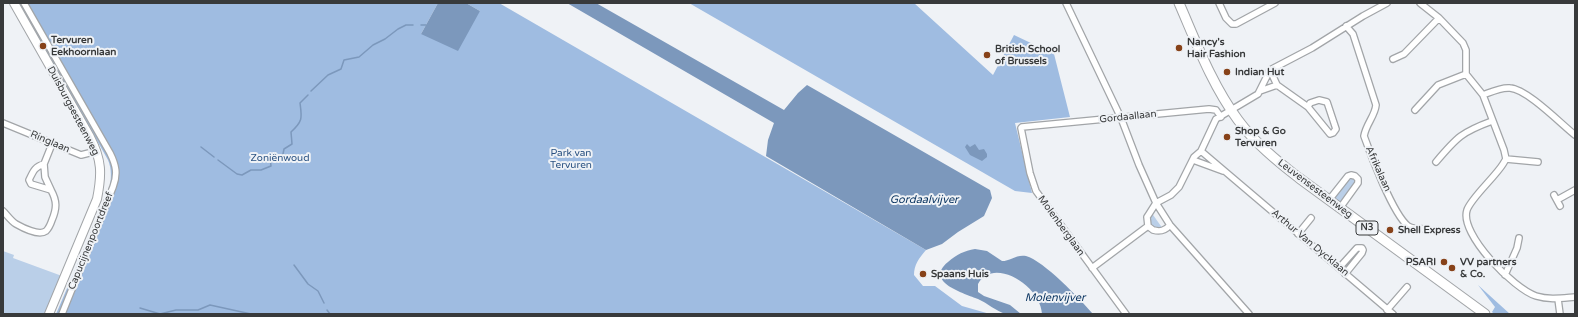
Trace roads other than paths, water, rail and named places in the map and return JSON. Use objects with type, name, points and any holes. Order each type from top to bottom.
[{"type":"main road","name":"Leuvensesteenweg","points":[[1179,3],[1212,77],[1231,111],[1247,131],[1268,153],[1329,200],[1485,314]]},
{"type":"street","name":"Duisburgsesteenweg","points":[[14,3],[97,151],[101,166],[101,177],[97,199],[49,314]]},
{"type":"street","name":"Capucijnenpoortdreef","points":[[24,3],[110,153],[116,168],[116,179],[62,314]]},
{"type":"street","points":[[1066,3],[1121,118],[1139,166],[1156,203],[1170,225],[1249,314]]},
{"type":"street","points":[[1219,3],[1226,18],[1232,24],[1236,24],[1274,3]]},
{"type":"street","points":[[1170,225],[1166,229],[1157,231],[1153,230],[1148,226],[1147,217],[1156,203],[1171,195],[1179,187],[1193,160],[1201,151],[1214,122],[1254,97],[1260,91],[1270,70],[1312,48],[1346,26],[1387,3]]},
{"type":"street","points":[[1422,4],[1439,18],[1463,43],[1466,50],[1466,74],[1483,95],[1506,159],[1497,173],[1467,210],[1467,221],[1473,236],[1487,255],[1505,275],[1514,283],[1535,296],[1558,299],[1575,297]]},
{"type":"street","points":[[1393,59],[1404,54],[1439,18]]},
{"type":"street","name":"Afrikalaan","points":[[1346,26],[1353,34],[1376,105],[1376,112],[1365,130],[1364,136],[1378,172],[1397,211],[1408,226],[1418,229],[1426,229]]},
{"type":"street","points":[[1270,70],[1277,85],[1308,107],[1330,134],[1333,133],[1336,129],[1328,102],[1319,100],[1310,103],[1308,107]]},
{"type":"street","points":[[1415,110],[1438,85],[1466,74]]},
{"type":"street","points":[[1260,91],[1277,85]]},
{"type":"street","points":[[1483,95],[1506,88],[1518,90],[1528,96],[1575,135]]},
{"type":"street","name":"Gordaallaan","points":[[1021,128],[1022,126],[1208,109],[1216,110],[1221,117]]},
{"type":"street","points":[[1436,162],[1461,134],[1492,121]]},
{"type":"street","name":"Ringlaan","points":[[3,123],[81,155],[97,151]]},
{"type":"street","name":"Molenberglaan","points":[[1021,128],[1028,166],[1036,191],[1126,314]]},
{"type":"street","points":[[3,211],[16,224],[32,231],[46,231],[56,211],[57,204],[45,177],[44,164],[52,144]]},
{"type":"street","name":"Arthur Van Dycklaan","points":[[1201,151],[1393,314]]},
{"type":"street","points":[[1506,159],[1538,162]]},
{"type":"street","name":"Arthur Van Dycklaan","points":[[1193,160],[1227,173]]},
{"type":"street","points":[[44,164],[38,165],[34,169],[29,180],[31,184],[51,190]]},
{"type":"street","points":[[1329,200],[1348,176],[1356,176],[1358,183],[1340,208]]},
{"type":"street","points":[[1560,206],[1555,198],[1575,190]]},
{"type":"street","points":[[1298,234],[1311,218]]},
{"type":"street","points":[[1092,268],[1148,226]]},
{"type":"street","points":[[1505,275],[1519,238]]},
{"type":"street","points":[[1339,268],[1356,248],[1362,248],[1362,253],[1345,274]]},
{"type":"street","points":[[1388,310],[1407,287]]},
{"type":"street","points":[[1558,299],[1560,314]]},
{"type":"water","points":[[438,3],[466,3],[480,11],[458,51],[421,34]]},
{"type":"water","name":"Gordaalvijver","points":[[567,3],[596,3],[784,110],[798,93],[807,85],[990,190],[992,198],[984,216],[942,244],[926,250],[766,156],[768,140],[774,123]]},
{"type":"water","points":[[967,144],[970,147],[975,144],[979,150],[984,149],[987,157],[982,161],[970,155],[965,147]]},
{"type":"water","name":"Molenvijver","points":[[975,249],[987,251],[1002,261],[1023,256],[1034,259],[1061,281],[1093,314],[1042,314],[1040,304],[1034,294],[1015,278],[1005,274],[994,273],[985,276],[978,284],[978,292],[984,296],[1010,305],[1021,314],[1002,313],[949,286],[943,281],[940,276],[942,269],[948,262],[964,252]]},
{"type":"waterway","points":[[311,91],[328,75],[341,69],[344,60],[359,57],[373,45],[385,39],[398,29],[406,25],[413,25]]},
{"type":"waterway","points":[[421,25],[426,25]]},
{"type":"waterway","points":[[218,160],[237,174],[242,175],[251,170],[261,170],[271,166],[270,158],[282,159],[284,149],[292,144],[291,132],[298,125],[301,119],[300,103],[308,95]]},
{"type":"waterway","points":[[201,147],[214,157]]},
{"type":"waterway","points":[[294,265],[308,284],[318,291],[324,303]]},
{"type":"waterway","points":[[140,308],[160,314],[176,310],[198,310],[210,305],[251,314]]},
{"type":"waterway","points":[[327,310],[330,314]]},
{"type":"place","name":"Tervuren Eekhoornlaan","points":[[43,46]]},
{"type":"place","name":"Nancy's Hair Fashion","points":[[1179,48]]},
{"type":"place","name":"British School of Brussels","points":[[987,55]]},
{"type":"place","name":"Indian Hut","points":[[1227,72]]},
{"type":"place","name":"Shop & Go Tervuren","points":[[1227,137]]},
{"type":"place","name":"Shell Express","points":[[1390,230]]},
{"type":"place","name":"PSARI","points":[[1444,262]]},
{"type":"place","name":"VV partners & Co.","points":[[1452,268]]},
{"type":"place","name":"Spaans Huis","points":[[923,274]]},
{"type":"park label","name":"Zoniënwoud","points":[[280,158]]},
{"type":"park label","name":"Park van Tervuren","points":[[571,158]]}]
